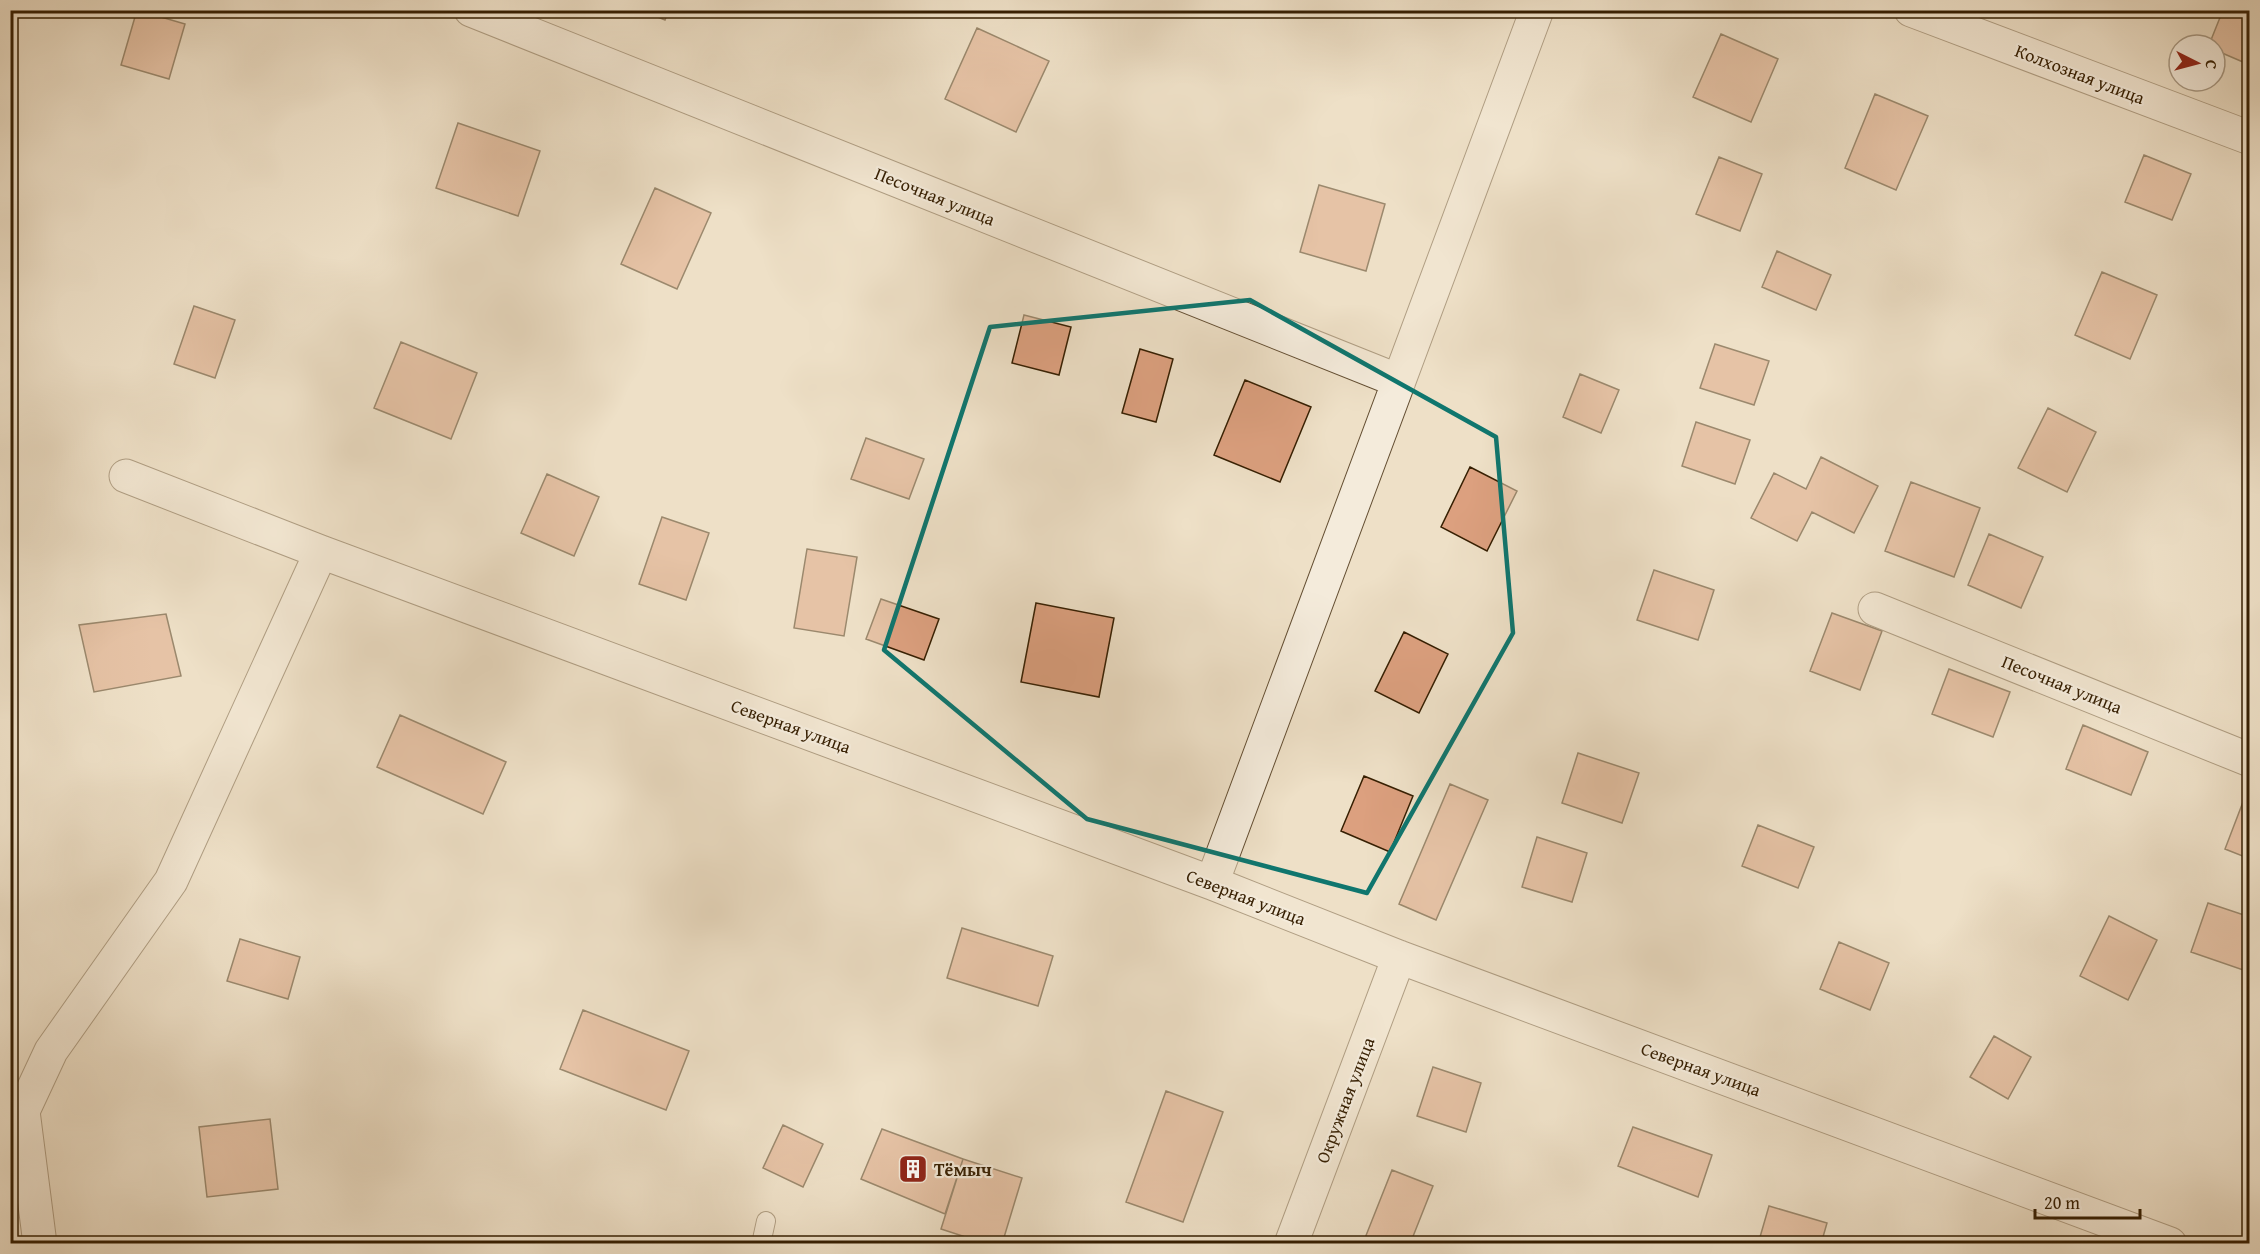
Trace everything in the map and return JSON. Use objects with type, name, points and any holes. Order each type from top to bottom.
[{"type":"street","name":"Песочная улица","points":[[471,10],[1399,381]]},
{"type":"street","points":[[1212,883],[1537,10]]},
{"type":"street","name":"Колхозная улица","points":[[1911,10],[2250,138]]},
{"type":"street","name":"Северная улица","points":[[126,476],[321,552],[1212,883],[1399,957],[2170,1244]]},
{"type":"street","points":[[40,1244],[23,1111],[51,1051],[171,881],[321,552]]},
{"type":"street","name":"Песочная улица","points":[[1875,609],[2250,760]]},
{"type":"street","name":"Окружная улица","points":[[1291,1244],[1399,957]]},
{"type":"lane","points":[[762,1244],[766,1221]]},
{"type":"highlighted area","points":[[1250,300],[1496,437],[1513,633],[1367,893],[1087,819],[884,650],[990,327]]},
{"type":"building","points":[[137,10],[185,24],[169,79],[121,65]]},
{"type":"building","points":[[641,10],[669,10],[665,20]]},
{"type":"building","points":[[2223,10],[2250,10],[2250,65],[2227,55],[2227,33],[2214,33]]},
{"type":"building","points":[[977,28],[1049,61],[1016,132],[945,99]]},
{"type":"building","points":[[1721,34],[1778,59],[1751,122],[1693,97]]},
{"type":"building","points":[[1875,94],[1928,116],[1896,190],[1845,168]]},
{"type":"building","points":[[458,123],[540,151],[518,216],[436,188]]},
{"type":"building","points":[[2144,155],[2191,174],[2172,220],[2125,202]]},
{"type":"building","points":[[1719,157],[1762,174],[1740,231],[1696,214]]},
{"type":"building","points":[[1319,185],[1385,204],[1366,271],[1300,252]]},
{"type":"building","points":[[655,188],[711,213],[677,289],[621,264]]},
{"type":"building","points":[[1777,251],[1831,275],[1816,310],[1762,287]]},
{"type":"building","points":[[2102,272],[2157,295],[2130,359],[2075,335]]},
{"type":"building","points":[[194,306],[235,320],[215,378],[174,364]]},
{"type":"building","points":[[1024,315],[1071,327],[1059,375],[1012,363]]},
{"type":"building","points":[[401,342],[477,373],[451,439],[374,408]]},
{"type":"building","points":[[1715,344],[1769,361],[1754,405],[1700,388]]},
{"type":"building","points":[[1140,349],[1173,359],[1156,422],[1122,413]]},
{"type":"building","points":[[1580,374],[1619,390],[1601,433],[1563,417]]},
{"type":"building","points":[[1245,380],[1311,407],[1280,482],[1214,455]]},
{"type":"building","points":[[2048,408],[2096,432],[2067,492],[2018,468]]},
{"type":"building","points":[[1696,422],[1750,440],[1735,484],[1682,466]]},
{"type":"building","points":[[866,438],[924,459],[909,499],[851,479]]},
{"type":"building","points":[[1821,457],[1878,486],[1854,533],[1812,512],[1797,541],[1751,518],[1774,473],[1806,489]]},
{"type":"building","points":[[1470,467],[1517,491],[1487,551],[1441,527]]},
{"type":"building","points":[[547,474],[599,497],[574,556],[521,533]]},
{"type":"building","points":[[1911,482],[1980,508],[1954,577],[1885,551]]},
{"type":"building","points":[[662,517],[709,533],[686,600],[639,584]]},
{"type":"building","points":[[1989,534],[2043,557],[2021,608],[1968,585]]},
{"type":"building","points":[[807,549],[857,557],[844,636],[794,628]]},
{"type":"building","points":[[1654,570],[1714,590],[1698,640],[1637,620]]},
{"type":"building","points":[[881,599],[939,619],[924,660],[866,639]]},
{"type":"building","points":[[1036,603],[1114,618],[1099,697],[1021,682]]},
{"type":"building","points":[[1832,613],[1882,631],[1860,690],[1810,671]]},
{"type":"building","points":[[166,614],[181,676],[94,692],[79,625]]},
{"type":"building","points":[[1404,632],[1448,654],[1419,713],[1375,691]]},
{"type":"building","points":[[1949,669],[2010,692],[1993,737],[1932,714]]},
{"type":"building","points":[[400,715],[506,762],[483,814],[377,767]]},
{"type":"building","points":[[2083,725],[2148,752],[2131,795],[2066,769]]},
{"type":"building","points":[[1578,753],[1639,773],[1622,823],[1562,803]]},
{"type":"building","points":[[1364,776],[1413,796],[1390,852],[1341,831]]},
{"type":"building","points":[[1450,784],[1488,800],[1436,920],[1399,904]]},
{"type":"building","points":[[2243,802],[2250,804],[2250,859],[2225,849]]},
{"type":"building","points":[[1758,825],[1814,847],[1798,888],[1742,866]]},
{"type":"building","points":[[1537,837],[1587,853],[1572,902],[1522,887]]},
{"type":"building","points":[[2208,903],[2250,917],[2249,972],[2191,952]]},
{"type":"building","points":[[2109,916],[2157,940],[2128,1000],[2080,976]]},
{"type":"building","points":[[962,928],[1053,956],[1038,1006],[947,978]]},
{"type":"building","points":[[240,939],[300,957],[288,999],[227,981]]},
{"type":"building","points":[[1839,942],[1889,963],[1870,1010],[1820,989]]},
{"type":"building","points":[[583,1010],[689,1051],[666,1110],[560,1069]]},
{"type":"building","points":[[1994,1036],[2031,1057],[2008,1099],[1970,1077]]},
{"type":"building","points":[[1433,1067],[1481,1083],[1466,1132],[1417,1116]]},
{"type":"building","points":[[1166,1091],[1223,1112],[1183,1222],[1126,1202]]},
{"type":"building","points":[[270,1119],[278,1189],[207,1197],[199,1127]]},
{"type":"building","points":[[783,1125],[823,1144],[803,1187],[763,1168]]},
{"type":"building","points":[[1633,1127],[1712,1155],[1698,1197],[1618,1166]]},
{"type":"building","name":"Тёмыч","points":[[882,1129],[963,1159],[945,1214],[861,1179]]},
{"type":"building","points":[[963,1159],[1022,1178],[1002,1244],[987,1244],[941,1229]]},
{"type":"building","points":[[1392,1170],[1433,1186],[1410,1244],[1379,1244],[1365,1238]]},
{"type":"building","points":[[1769,1206],[1827,1223],[1821,1244],[1758,1244]]},
{"type":"place","name":"Тёмыч","points":[[913,1169]]}]
